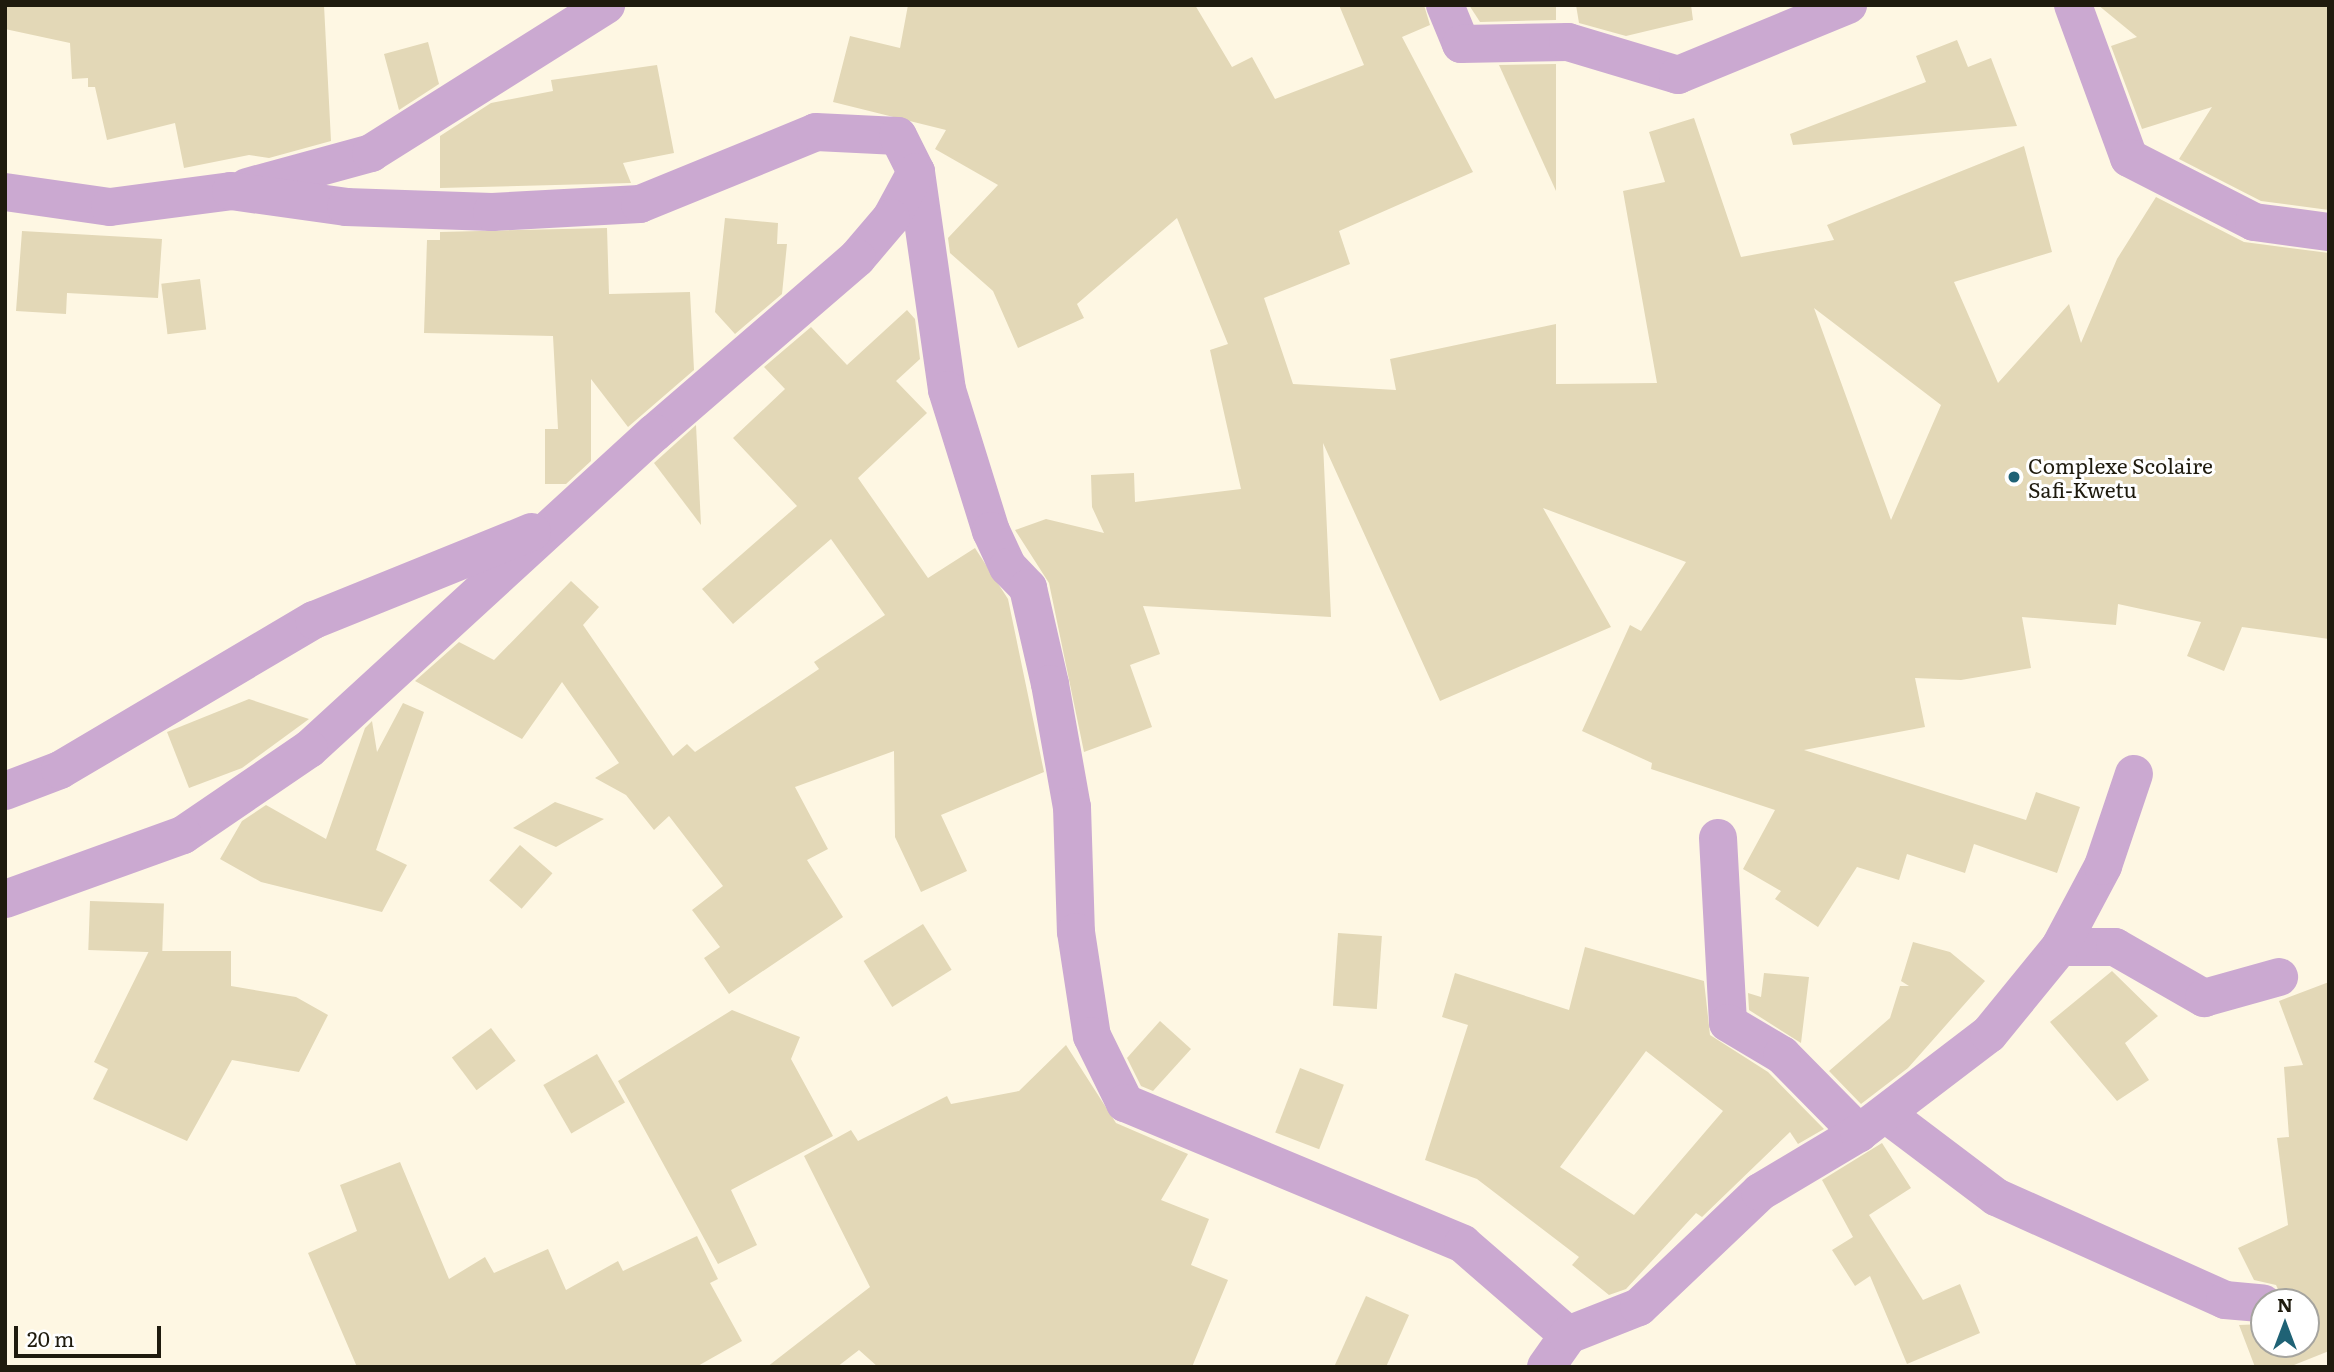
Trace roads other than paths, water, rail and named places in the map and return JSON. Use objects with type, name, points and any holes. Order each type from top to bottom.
[{"type":"street","points":[[5,192],[110,207],[232,191],[371,153],[606,5]]},
{"type":"street","points":[[1445,5],[1461,44],[1568,42],[1678,75],[1848,5]]},
{"type":"street","points":[[2073,5],[2129,158],[2254,222],[2329,232]]},
{"type":"street","points":[[232,191],[346,207],[479,212],[640,204],[816,132],[898,136],[916,172],[947,390],[991,531],[1008,568],[1028,588],[1048,672],[1072,807],[1076,932],[1092,1036],[1125,1103],[1462,1244],[1568,1335]]},
{"type":"street","points":[[5,899],[183,835],[298,756],[556,522],[857,258],[891,218],[916,172]]},
{"type":"street","points":[[5,791],[60,770],[314,620],[556,522]]},
{"type":"street","points":[[1546,1367],[1568,1335],[1639,1307],[1760,1192],[1873,1124],[1989,1034],[2060,947],[2103,866],[2134,774]]},
{"type":"street","points":[[1718,838],[1728,1023],[1782,1055],[1873,1124],[1996,1196],[2225,1300],[2250,1302]]},
{"type":"street","points":[[2060,947],[2115,947],[2204,998],[2279,976]]},
{"type":"place","name":"Complexe Scolaire Safi-Kwetu","points":[[2014,477]]}]
